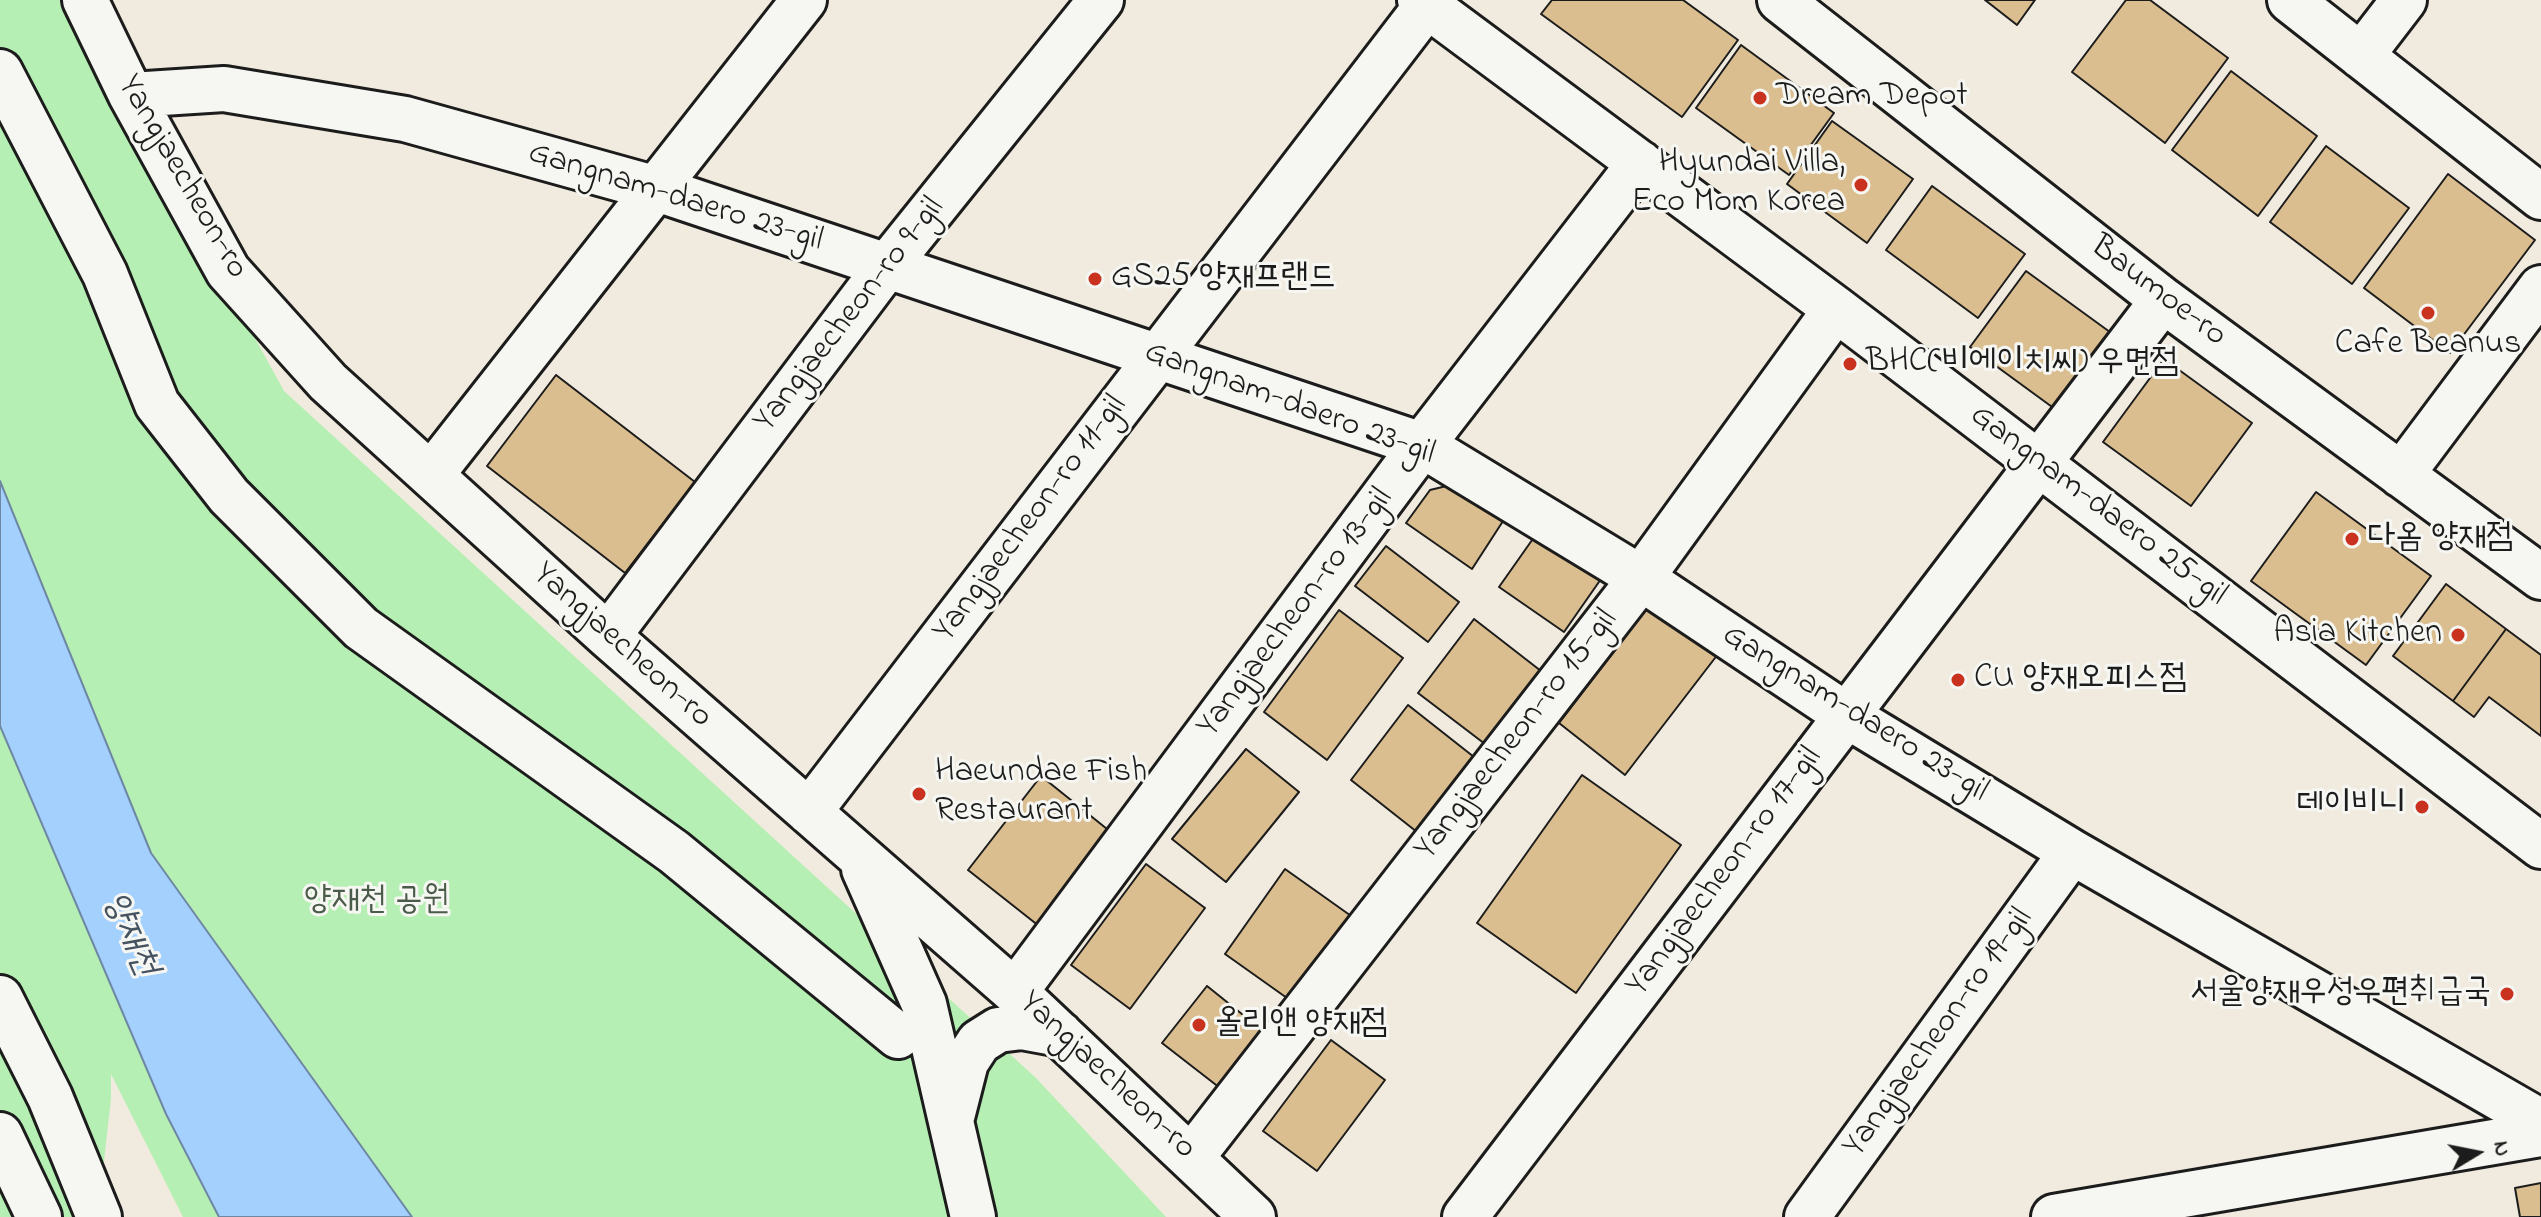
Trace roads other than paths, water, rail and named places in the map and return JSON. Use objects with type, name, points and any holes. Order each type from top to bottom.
[{"type":"street","name":"Yangjaecheon-ro","points":[[85,0],[131,95],[228,271],[328,382],[608,636],[1015,992],[1253,1217]]},
{"type":"street","points":[[431,475],[804,0]]},
{"type":"street","name":"Yangjaecheon-ro 9-gil","points":[[608,636],[887,266],[1101,0]]},
{"type":"street","name":"Baumoe-ro","points":[[1780,0],[2163,300],[2541,577]]},
{"type":"street","points":[[2290,0],[2541,197]]},
{"type":"street","points":[[2361,56],[2404,0]]},
{"type":"street","name":"Gangnam-daero 25-gil","points":[[1426,2],[2039,462],[2541,846]]},
{"type":"street","name":"Yangjaecheon-ro 11-gil","points":[[809,812],[1426,2]]},
{"type":"street","points":[[0,72],[105,274],[157,404],[229,496],[361,628],[674,852],[898,1036]]},
{"type":"street","name":"Gangnam-daero 23-gil","points":[[131,95],[224,89],[405,119],[657,189],[1422,445],[1641,578],[1846,715],[2072,852],[2541,1122]]},
{"type":"street","name":"Yangjaecheon-ro 13-gil","points":[[1015,992],[1422,445],[1640,163]]},
{"type":"street","points":[[2401,475],[2541,288]]},
{"type":"street","name":"Yangjaecheon-ro 17-gil","points":[[1465,1217],[2163,300]]},
{"type":"street","name":"Yangjaecheon-ro 15-gil","points":[[1191,1158],[1641,578],[1836,309]]},
{"type":"street","points":[[856,852],[924,1004],[973,1217]]},
{"type":"street","name":"Yangjaecheon-ro 19-gil","points":[[1807,1217],[2072,852]]},
{"type":"street","points":[[0,998],[50,1097],[99,1217]]},
{"type":"street","points":[[950,1123],[966,1062],[979,1042],[998,1030],[1022,1027],[1060,1034]]},
{"type":"street","points":[[2054,1217],[2541,1134]]},
{"type":"street","points":[[0,1135],[39,1217]]},
{"type":"water","name":"양재천","points":[[0,481],[151,853],[412,1217],[219,1217],[166,1114],[0,726]]},
{"type":"place","name":"Dream Depot","points":[[1760,98]]},
{"type":"place","name":"Hyundai Villa, Eco Mom Korea","points":[[1861,185]]},
{"type":"place","name":"GS25 양재프랜드","points":[[1095,279]]},
{"type":"place","name":"Cafe Beanus","points":[[2428,313]]},
{"type":"place","name":"BHC(비에이치씨) 우면점","points":[[1850,364]]},
{"type":"place","name":"다옴 양재점","points":[[2352,539]]},
{"type":"place","name":"Asia Kitchen","points":[[2458,635]]},
{"type":"place","name":"CU 양재오피스점","points":[[1958,680]]},
{"type":"place","name":"Haeundae Fish Restaurant","points":[[919,794]]},
{"type":"place","name":"데이비니","points":[[2422,807]]},
{"type":"place","name":"서울양재우성우편취급국","points":[[2507,994]]},
{"type":"place","name":"올리앤 양재점","points":[[1199,1025]]},
{"type":"park label","name":"양재천 공원","points":[[377,902]]}]
